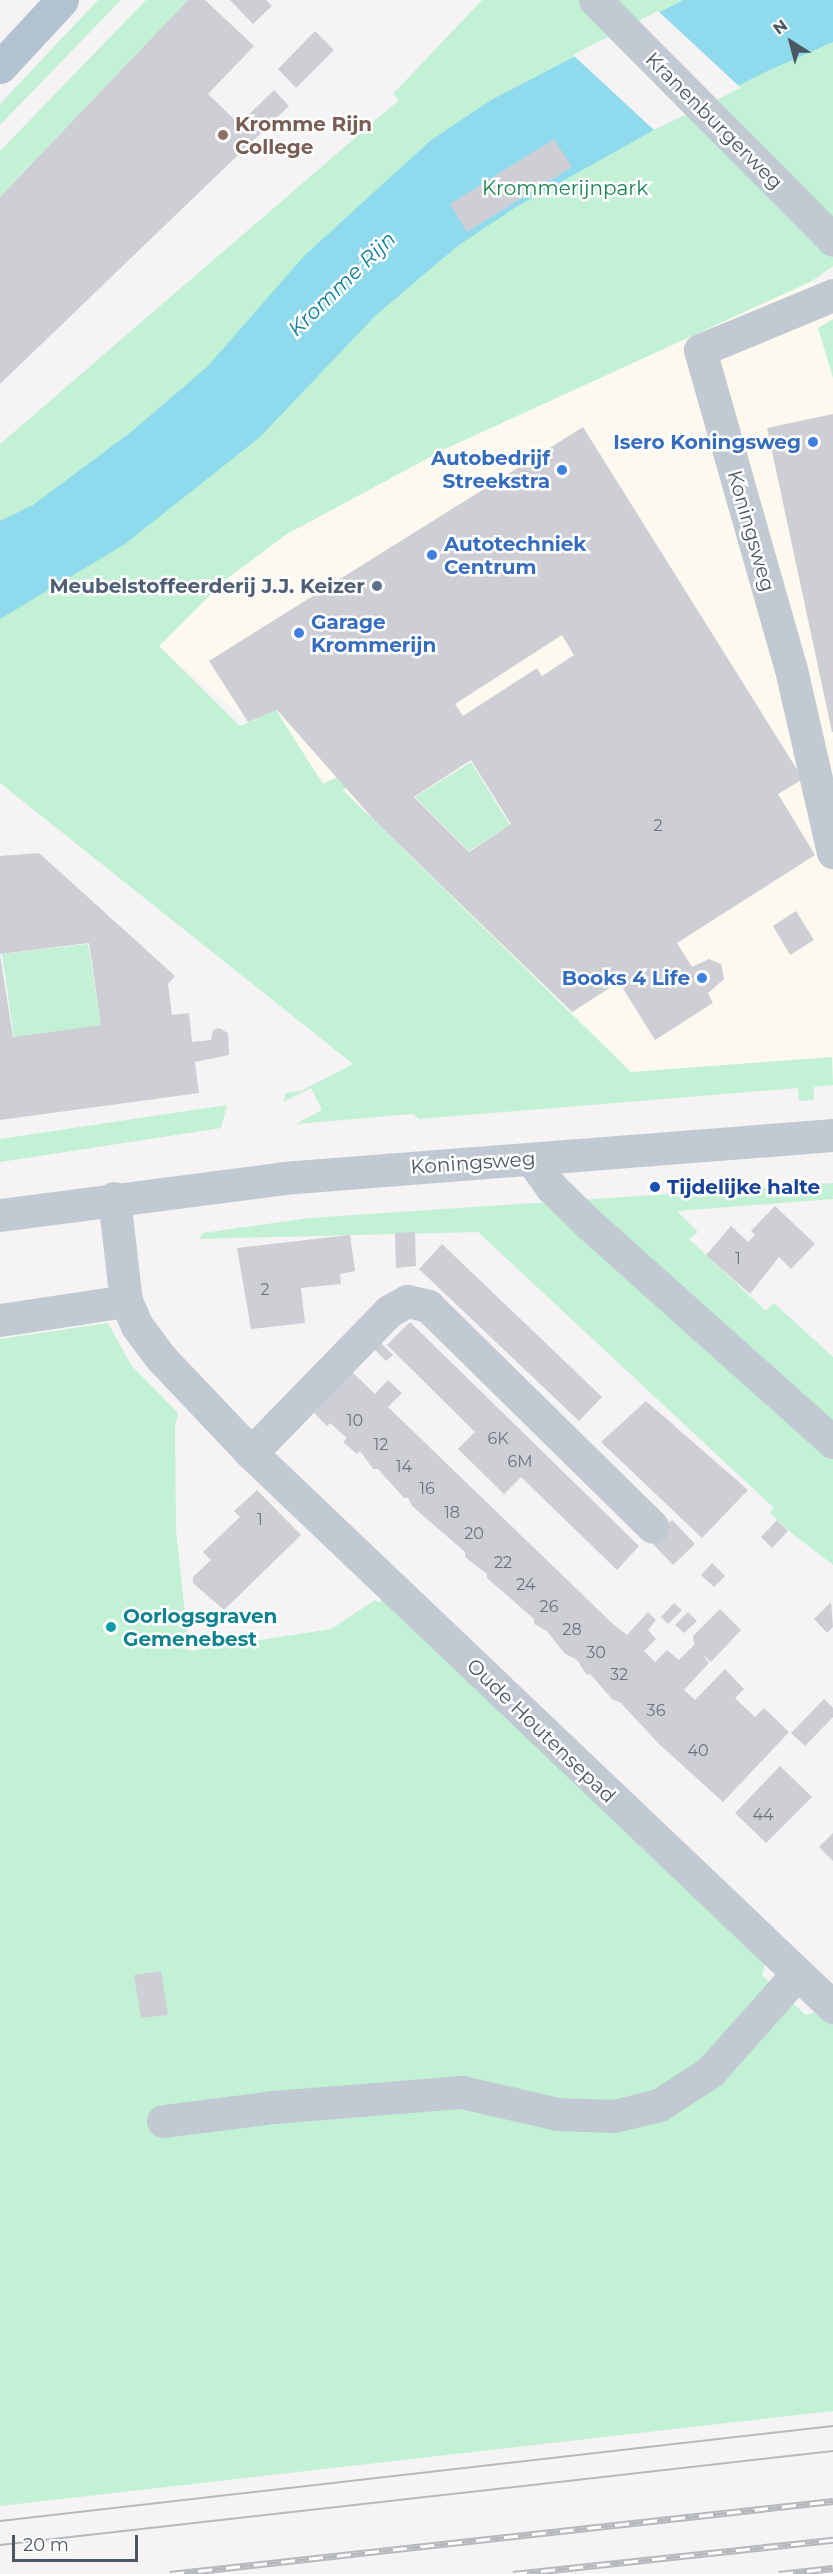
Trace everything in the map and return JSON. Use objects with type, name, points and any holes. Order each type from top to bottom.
[{"type":"main road","points":[[0,67],[62,0]]},
{"type":"street","name":"Kranenburgerweg","points":[[596,1],[707,116],[833,240]]},
{"type":"street","name":"Koningsweg","points":[[833,295],[700,350],[790,665],[833,852]]},
{"type":"street","name":"Koningsweg","points":[[0,1215],[114,1198],[283,1178],[833,1136]]},
{"type":"street","points":[[531,1159],[551,1187],[589,1224],[833,1442]]},
{"type":"street","name":"Oude Houtensepad","points":[[114,1198],[126,1301],[137,1326],[162,1358],[251,1452],[833,2007]]},
{"type":"street","points":[[0,1320],[126,1301]]},
{"type":"street","points":[[251,1452],[389,1311],[407,1302],[428,1306],[653,1527]]},
{"type":"street","points":[[163,2121],[462,2092],[557,2114],[614,2116],[658,2105],[710,2072],[797,1974]]},
{"type":"shaded area","points":[[812,281],[833,306],[833,1082],[651,1092],[375,821],[158,648],[225,580],[287,534],[457,443]]},
{"type":"green space","points":[[98,0],[121,0],[0,125],[0,104]]},
{"type":"green space","points":[[146,0],[188,0],[0,197],[0,151]]},
{"type":"green space","name":"Krommerijnpark","points":[[482,0],[833,0],[833,266],[812,281],[445,449],[287,534],[225,580],[159,646],[240,726],[276,710],[323,784],[339,776],[346,788],[343,790],[631,1072],[832,1057],[833,1085],[814,1087],[814,1100],[799,1101],[798,1088],[419,1119],[413,1114],[296,1124],[322,1110],[311,1088],[283,1102],[286,1093],[301,1091],[353,1064],[0,783],[0,444],[399,100],[393,94]]},
{"type":"green space","points":[[833,319],[833,378],[818,328]]},
{"type":"green space","points":[[471,762],[510,825],[469,851],[415,797]]},
{"type":"green space","points":[[88,944],[101,1025],[14,1037],[2,954]]},
{"type":"green space","points":[[227,1105],[221,1128],[0,1162],[0,1139]]},
{"type":"green space","points":[[833,1183],[833,1199],[677,1211],[698,1232],[689,1239],[766,1311],[774,1303],[833,1357],[833,1565],[789,1531],[770,1513],[774,1508],[478,1232],[199,1239],[203,1233],[309,1218]]},
{"type":"green space","points":[[108,1323],[131,1365],[178,1413],[175,1428],[176,1530],[189,1651],[331,1629],[375,1600],[379,1603],[386,1596],[766,1961],[762,1975],[806,2015],[819,2011],[833,2024],[833,2411],[0,2506],[0,1339]]},
{"type":"water","name":"Kromme Rijn","points":[[683,0],[833,0],[833,42],[761,74],[654,130],[516,207],[459,245],[376,315],[260,437],[125,544],[0,619],[0,521],[33,505],[131,432],[207,367],[304,256],[430,141],[491,100]]},
{"type":"pier","points":[[658,11],[741,88],[654,130],[573,55]]},
{"type":"building","points":[[188,0],[205,0],[254,46],[208,94],[239,124],[274,90],[289,106],[0,384],[0,197]]},
{"type":"building","points":[[230,0],[266,0],[272,6],[253,24]]},
{"type":"building","points":[[315,31],[334,50],[296,88],[278,69]]},
{"type":"building","points":[[554,139],[572,167],[467,232],[450,204]]},
{"type":"building","points":[[833,414],[833,732],[832,732],[767,428]]},
{"type":"building","points":[[583,427],[803,779],[778,794],[815,855],[677,943],[692,967],[709,959],[721,964],[724,979],[708,993],[713,1003],[655,1040],[619,982],[572,1012],[375,821],[277,710],[248,722],[209,661]],"holes":[[[562,635],[574,655],[542,676],[537,668],[463,716],[455,704]],[[471,760],[511,824],[469,852],[414,797]]]},
{"type":"building","points":[[39,853],[175,976],[168,984],[172,1015],[189,1013],[192,1042],[211,1040],[213,1030],[219,1028],[228,1033],[229,1055],[195,1062],[199,1093],[0,1120],[0,955],[13,1037],[101,1025],[89,943],[0,954],[0,856]]},
{"type":"building","points":[[796,911],[814,940],[790,955],[773,926]]},
{"type":"building","points":[[775,1206],[815,1244],[791,1269],[779,1257],[750,1294],[706,1255],[731,1226],[748,1242],[755,1235],[751,1231]]},
{"type":"building","points":[[415,1232],[416,1266],[396,1268],[395,1233]]},
{"type":"building","points":[[350,1235],[355,1271],[340,1274],[341,1284],[301,1288],[305,1323],[251,1329],[237,1248]]},
{"type":"building","points":[[442,1244],[602,1397],[579,1421],[419,1269]]},
{"type":"building","points":[[410,1322],[639,1546],[617,1570],[521,1477],[504,1494],[458,1449],[475,1432],[387,1345]]},
{"type":"building","points":[[378,1340],[393,1355],[386,1361],[371,1346]]},
{"type":"building","points":[[349,1369],[375,1394],[388,1380],[402,1393],[388,1407],[614,1625],[627,1635],[648,1612],[656,1620],[648,1630],[656,1639],[644,1651],[655,1662],[667,1650],[679,1660],[694,1645],[693,1636],[720,1609],[741,1630],[711,1662],[702,1654],[709,1663],[684,1690],[695,1700],[725,1669],[744,1689],[735,1698],[755,1717],[764,1708],[789,1732],[723,1802],[659,1744],[620,1702],[613,1700],[590,1674],[587,1675],[577,1660],[564,1653],[547,1631],[534,1624],[534,1619],[487,1578],[487,1574],[465,1557],[465,1552],[412,1506],[408,1498],[404,1498],[378,1469],[373,1469],[360,1451],[357,1454],[343,1442],[347,1438],[330,1423],[327,1426],[314,1413],[317,1410],[313,1406]]},
{"type":"building","points":[[646,1401],[748,1490],[702,1538],[601,1442]]},
{"type":"building","points":[[257,1490],[301,1535],[224,1610],[193,1583],[193,1577],[211,1560],[203,1552],[240,1517],[234,1511]]},
{"type":"building","points":[[672,1520],[695,1544],[673,1565],[650,1541]]},
{"type":"building","points":[[777,1520],[788,1531],[772,1548],[761,1537]]},
{"type":"building","points":[[712,1563],[725,1576],[714,1587],[701,1575]]},
{"type":"building","points":[[831,1602],[833,1627],[827,1633],[814,1619]]},
{"type":"building","points":[[674,1603],[682,1610],[668,1624],[661,1617]]},
{"type":"building","points":[[688,1612],[697,1621],[684,1633],[675,1625]]},
{"type":"building","points":[[824,1699],[833,1708],[833,1717],[805,1746],[791,1733]]},
{"type":"building","points":[[780,1766],[812,1797],[766,1843],[735,1813]]},
{"type":"building","points":[[833,1833],[833,1861],[819,1847]]},
{"type":"building","points":[[161,1971],[168,2015],[141,2018],[134,1975]]},
{"type":"tram line","points":[[0,2521],[833,2426]]},
{"type":"tram line","points":[[0,2545],[833,2451]]},
{"type":"railway","points":[[170,2574],[833,2501]]},
{"type":"railway","points":[[513,2574],[833,2540]]},
{"type":"railway","points":[[779,2574],[833,2568]]},
{"type":"place","name":"Kromme Rijn College","points":[[223,135]]},
{"type":"place","name":"Isero Koningsweg","points":[[813,442]]},
{"type":"place","name":"Autobedrijf Streekstra","points":[[562,470]]},
{"type":"place","name":"Autotechniek Centrum","points":[[432,555]]},
{"type":"place","name":"Meubelstoffeerderij J.J. Keizer","points":[[377,586]]},
{"type":"place","name":"Garage Krommerijn","points":[[299,633]]},
{"type":"place","name":"Books 4 Life","points":[[702,978]]},
{"type":"place","name":"Tijdelijke halte","points":[[655,1187]]},
{"type":"place","name":"Oorlogsgraven Gemenebest","points":[[111,1627]]}]
